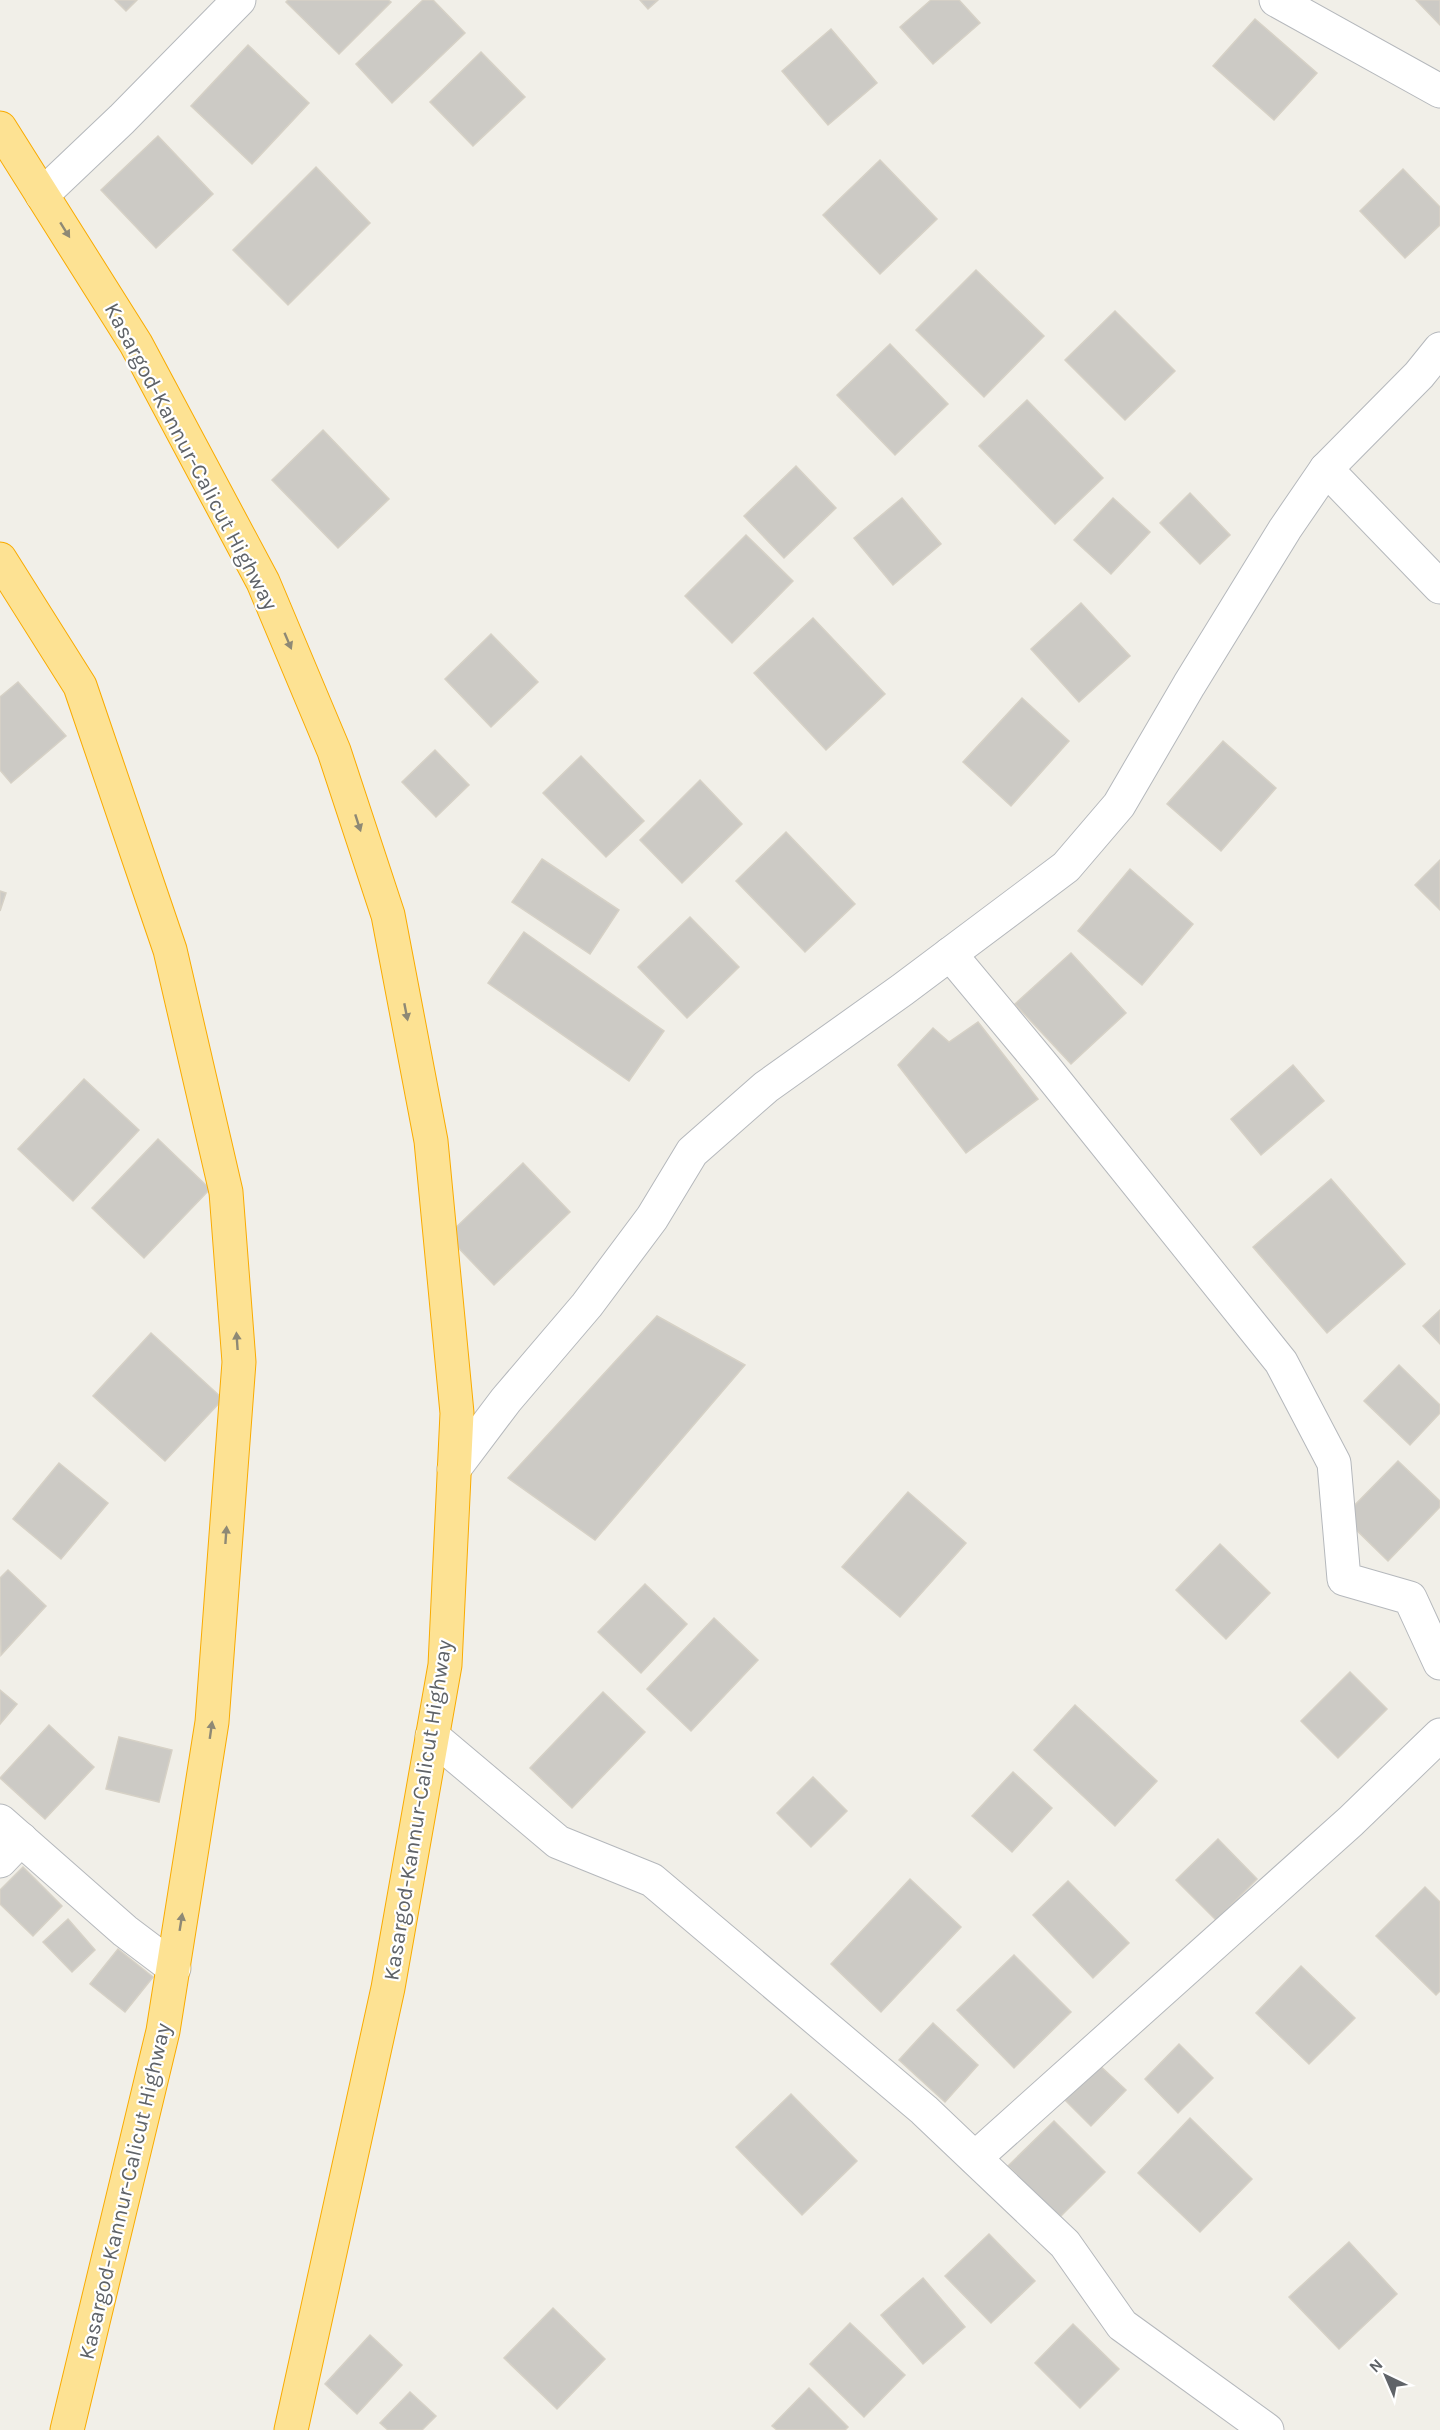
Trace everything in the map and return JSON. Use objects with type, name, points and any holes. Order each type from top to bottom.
[{"type":"highway","name":"Kasargod-Kannur-Calicut Highway","points":[[0,128],[136,344],[263,582],[334,751],[388,915],[430,1141],[457,1413],[445,1665],[388,1988],[291,2430]]},
{"type":"highway","name":"Kasargod-Kannur-Calicut Highway","points":[[0,559],[80,686],[170,950],[226,1192],[239,1362],[212,1722],[164,2031],[67,2430]]},
{"type":"street","points":[[42,195],[122,119],[239,0]]},
{"type":"street","points":[[1276,0],[1440,91]]},
{"type":"street","points":[[454,1469],[506,1400],[593,1296],[652,1218],[692,1152],[766,1087],[1066,867],[1119,805],[1189,685],[1285,529],[1326,469],[1412,383],[1440,349]]},
{"type":"street","points":[[1326,469],[1440,587]]},
{"type":"street","points":[[950,954],[1045,1068],[1281,1362],[1334,1464],[1344,1579],[1410,1598],[1440,1663]]},
{"type":"street","points":[[975,2158],[1351,1821],[1440,1735]]},
{"type":"street","points":[[432,1736],[558,1842],[652,1880],[924,2110],[975,2158],[1065,2244],[1122,2325],[1267,2430]]},
{"type":"street","points":[[7,1840],[174,1968]]},
{"type":"building","points":[[115,0],[137,0],[126,11]]},
{"type":"building","points":[[288,0],[388,0],[391,2],[339,54],[286,2]]},
{"type":"building","points":[[423,0],[433,0],[465,33],[392,103],[356,64]]},
{"type":"building","points":[[640,0],[658,0],[648,9]]},
{"type":"building","points":[[931,0],[959,0],[980,23],[933,64],[900,27]]},
{"type":"building","points":[[1416,0],[1440,0],[1440,25]]},
{"type":"building","points":[[1255,19],[1317,73],[1274,120],[1213,66]]},
{"type":"building","points":[[831,29],[877,83],[828,125],[782,71]]},
{"type":"building","points":[[248,45],[309,103],[252,164],[191,106]]},
{"type":"building","points":[[481,52],[525,97],[473,146],[430,102]]},
{"type":"building","points":[[158,136],[213,194],[156,248],[101,190]]},
{"type":"building","points":[[880,160],[937,219],[880,274],[823,215]]},
{"type":"building","points":[[316,167],[370,223],[288,305],[233,250]]},
{"type":"building","points":[[1403,169],[1440,207],[1440,225],[1405,258],[1360,211]]},
{"type":"building","points":[[976,270],[1044,336],[984,397],[916,330]]},
{"type":"building","points":[[1115,311],[1175,371],[1125,420],[1065,360]]},
{"type":"building","points":[[890,344],[948,404],[895,455],[837,395]]},
{"type":"building","points":[[1027,400],[1103,478],[1055,524],[979,446]]},
{"type":"building","points":[[323,430],[389,499],[338,548],[272,480]]},
{"type":"building","points":[[796,466],[836,508],[784,558],[744,516]]},
{"type":"building","points":[[1190,493],[1230,535],[1200,564],[1160,523]]},
{"type":"building","points":[[902,498],[941,544],[893,585],[854,538]]},
{"type":"building","points":[[1113,498],[1150,532],[1111,574],[1074,540]]},
{"type":"building","points":[[746,535],[793,581],[732,643],[685,596]]},
{"type":"building","points":[[1081,603],[1130,656],[1079,702],[1031,649]]},
{"type":"building","points":[[813,618],[885,694],[826,750],[754,673]]},
{"type":"building","points":[[491,634],[538,682],[491,727],[445,679]]},
{"type":"building","points":[[18,682],[66,736],[11,783],[0,770],[0,697]]},
{"type":"building","points":[[1022,698],[1069,741],[1011,806],[963,762]]},
{"type":"building","points":[[1223,741],[1276,788],[1221,851],[1167,804]]},
{"type":"building","points":[[435,750],[469,785],[436,817],[402,782]]},
{"type":"building","points":[[581,756],[644,821],[606,857],[543,793]]},
{"type":"building","points":[[700,780],[742,824],[682,883],[640,840]]},
{"type":"building","points":[[786,832],[855,904],[805,952],[736,881]]},
{"type":"building","points":[[542,859],[619,910],[590,954],[512,902]]},
{"type":"building","points":[[1440,860],[1440,910],[1415,885]]},
{"type":"building","points":[[1130,869],[1193,924],[1142,985],[1078,931]]},
{"type":"building","points":[[0,891],[6,893],[0,911]]},
{"type":"building","points":[[690,917],[739,967],[687,1018],[638,967]]},
{"type":"building","points":[[524,932],[664,1031],[629,1081],[488,983]]},
{"type":"building","points":[[1071,953],[1126,1013],[1071,1064],[1015,1004]]},
{"type":"building","points":[[978,1022],[1038,1099],[966,1153],[898,1065],[933,1028],[949,1042]]},
{"type":"building","points":[[1293,1065],[1324,1101],[1261,1155],[1231,1119]]},
{"type":"building","points":[[84,1079],[139,1130],[73,1201],[18,1149]]},
{"type":"building","points":[[158,1139],[210,1189],[144,1258],[92,1208]]},
{"type":"building","points":[[523,1163],[570,1212],[494,1285],[447,1236]]},
{"type":"building","points":[[1331,1179],[1405,1264],[1327,1333],[1253,1247]]},
{"type":"building","points":[[1440,1310],[1440,1344],[1423,1326]]},
{"type":"building","points":[[657,1316],[745,1365],[595,1540],[508,1478]]},
{"type":"building","points":[[151,1333],[223,1399],[165,1461],[93,1396]]},
{"type":"building","points":[[1399,1365],[1440,1405],[1440,1413],[1410,1445],[1364,1401]]},
{"type":"building","points":[[1398,1461],[1440,1501],[1440,1507],[1388,1561],[1343,1517]]},
{"type":"building","points":[[59,1463],[108,1503],[61,1559],[13,1519]]},
{"type":"building","points":[[908,1492],[966,1543],[900,1617],[842,1567]]},
{"type":"building","points":[[1220,1544],[1270,1593],[1226,1639],[1176,1590]]},
{"type":"building","points":[[8,1570],[46,1606],[1,1655],[0,1578]]},
{"type":"building","points":[[645,1584],[687,1624],[641,1673],[598,1632]]},
{"type":"building","points":[[714,1618],[758,1660],[691,1731],[647,1689]]},
{"type":"building","points":[[1350,1672],[1387,1709],[1338,1758],[1301,1721]]},
{"type":"building","points":[[0,1690],[17,1704],[0,1724]]},
{"type":"building","points":[[603,1692],[645,1732],[572,1808],[530,1768]]},
{"type":"building","points":[[1075,1705],[1157,1781],[1115,1826],[1034,1750]]},
{"type":"building","points":[[49,1725],[94,1767],[45,1819],[0,1778]]},
{"type":"building","points":[[119,1737],[172,1750],[159,1802],[106,1789]]},
{"type":"building","points":[[1013,1772],[1052,1808],[1012,1852],[972,1816]]},
{"type":"building","points":[[813,1777],[847,1811],[811,1847],[777,1813]]},
{"type":"building","points":[[1218,1839],[1257,1879],[1216,1920],[1176,1880]]},
{"type":"building","points":[[23,1867],[62,1906],[33,1936],[0,1904],[0,1890]]},
{"type":"building","points":[[910,1879],[961,1927],[881,2012],[831,1964]]},
{"type":"building","points":[[1068,1881],[1129,1943],[1093,1978],[1033,1915]]},
{"type":"building","points":[[1425,1887],[1440,1902],[1440,1991],[1436,1995],[1376,1936]]},
{"type":"building","points":[[68,1919],[95,1950],[72,1972],[43,1942]]},
{"type":"building","points":[[118,1949],[153,1977],[125,2012],[90,1984]]},
{"type":"building","points":[[1014,1955],[1071,2012],[1014,2068],[957,2010]]},
{"type":"building","points":[[1301,1966],[1355,2018],[1309,2064],[1256,2013]]},
{"type":"building","points":[[933,2023],[978,2065],[945,2102],[899,2060]]},
{"type":"building","points":[[1179,2044],[1213,2078],[1178,2113],[1145,2079]]},
{"type":"building","points":[[1097,2063],[1126,2090],[1091,2126],[1063,2098]]},
{"type":"building","points":[[791,2094],[857,2161],[802,2215],[736,2147]]},
{"type":"building","points":[[1190,2118],[1252,2179],[1200,2232],[1138,2173]]},
{"type":"building","points":[[1054,2121],[1105,2172],[1059,2218],[1008,2166]]},
{"type":"building","points":[[989,2234],[1035,2281],[991,2323],[945,2276]]},
{"type":"building","points":[[1349,2242],[1397,2294],[1339,2349],[1289,2297]]},
{"type":"building","points":[[923,2278],[965,2327],[923,2364],[881,2315]]},
{"type":"building","points":[[553,2308],[605,2359],[557,2409],[504,2358]]},
{"type":"building","points":[[850,2323],[905,2375],[864,2417],[810,2364]]},
{"type":"building","points":[[1073,2324],[1119,2369],[1080,2408],[1035,2363]]},
{"type":"building","points":[[370,2335],[402,2365],[357,2414],[325,2384]]},
{"type":"building","points":[[809,2388],[848,2427],[845,2430],[777,2430],[772,2426]]},
{"type":"building","points":[[410,2392],[436,2416],[422,2430],[388,2430],[380,2423]]}]
